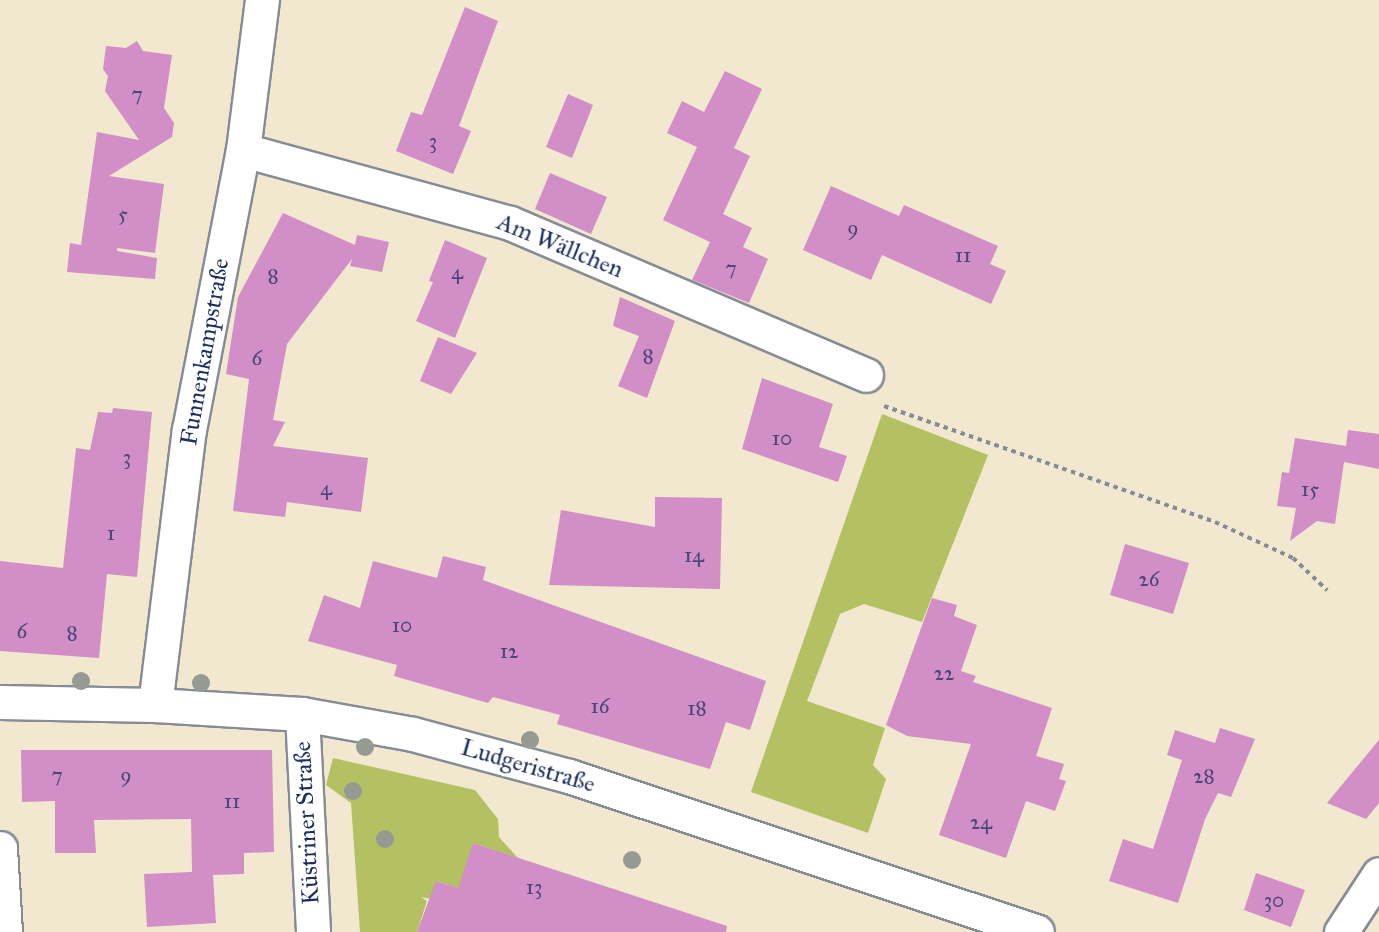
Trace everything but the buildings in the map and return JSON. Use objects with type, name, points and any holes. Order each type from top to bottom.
[{"type":"street","name":"Funnenkampstraße","points":[[155,705],[189,430],[243,150],[262,0]]},
{"type":"street","name":"Am Wällchen","points":[[243,150],[510,223],[866,375]]},
{"type":"street","name":"Ludgeristraße","points":[[0,702],[155,705],[302,714],[413,734],[569,776],[1037,932]]},
{"type":"street","name":"Küstriner Straße","points":[[302,714],[313,932]]},
{"type":"street","points":[[0,848],[5,932]]},
{"type":"street","points":[[1341,932],[1379,874]]},
{"type":"path","points":[[866,375],[881,405],[1215,522],[1293,558],[1327,590]]},
{"type":"green space","points":[[882,414],[988,455],[922,622],[864,604],[840,614],[807,701],[885,728],[873,765],[886,779],[868,833],[751,792]]},
{"type":"green space","points":[[333,758],[475,790],[498,819],[499,837],[518,858],[473,843],[460,889],[437,881],[431,899],[421,897],[427,901],[417,932],[360,932],[351,803],[326,785]]}]
